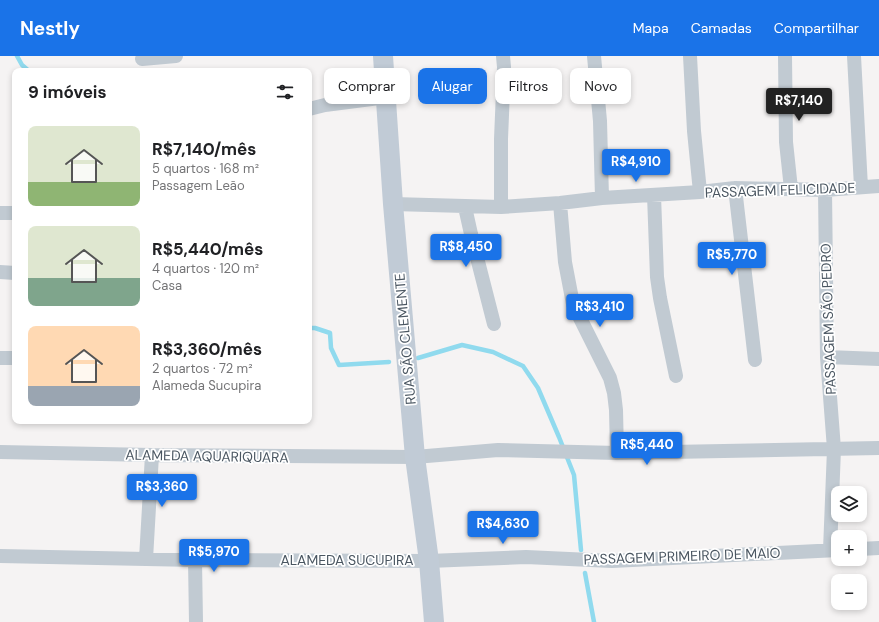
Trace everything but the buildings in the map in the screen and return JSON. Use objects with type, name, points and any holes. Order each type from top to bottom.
[{"type":"main road","name":"RUA SÃO CLEMENTE","points":[[383,56],[384,68]]},
{"type":"main road","name":"RUA SÃO CLEMENTE","points":[[387,104],[393,204],[415,458],[429,561],[434,622]]},
{"type":"street","points":[[141,62],[176,56]]},
{"type":"street","points":[[501,207],[503,56]]},
{"type":"street","points":[[594,56],[600,121],[602,198]]},
{"type":"street","points":[[690,56],[694,131],[700,192]]},
{"type":"street","points":[[785,56],[786,142],[791,188]]},
{"type":"street","points":[[854,56],[861,187]]},
{"type":"street","points":[[312,108],[333,104]]},
{"type":"street","name":"PASSAGEM FELICIDADE","points":[[393,204],[501,207],[735,188],[791,188],[825,190],[879,186]]},
{"type":"street","points":[[735,188],[755,360]]},
{"type":"street","name":"PASSAGEM SÃO PEDRO","points":[[825,190],[827,357],[834,449],[834,530]]},
{"type":"street","points":[[654,195],[657,277],[676,376]]},
{"type":"street","points":[[560,203],[565,262],[573,304],[610,378],[616,410],[618,454]]},
{"type":"street","points":[[466,207],[471,234],[494,324]]},
{"type":"street","points":[[0,213],[12,213]]},
{"type":"street","points":[[0,272],[12,273]]},
{"type":"street","points":[[827,357],[879,359]]},
{"type":"street","points":[[0,358],[12,358]]},
{"type":"street","name":"ALAMEDA AQUARIQUARA","points":[[0,452],[415,458],[498,450],[618,454],[879,448]]},
{"type":"street","points":[[146,559],[152,455]]},
{"type":"street","points":[[867,549],[879,548]]},
{"type":"street","name":"PASSAGEM PRIMEIRO DE MAIO","points":[[429,561],[526,557],[612,561],[831,550]]},
{"type":"street","name":"ALAMEDA SUCUPIRA","points":[[0,556],[195,560],[429,561]]},
{"type":"street","points":[[195,560],[196,622]]},
{"type":"waterway","points":[[17,56],[26,68]]},
{"type":"waterway","points":[[312,328],[330,333],[331,348],[339,365],[389,362]]},
{"type":"waterway","points":[[418,358],[462,345],[493,352],[523,366],[538,388],[574,475],[581,550]]},
{"type":"waterway","points":[[585,573],[594,622]]}]
